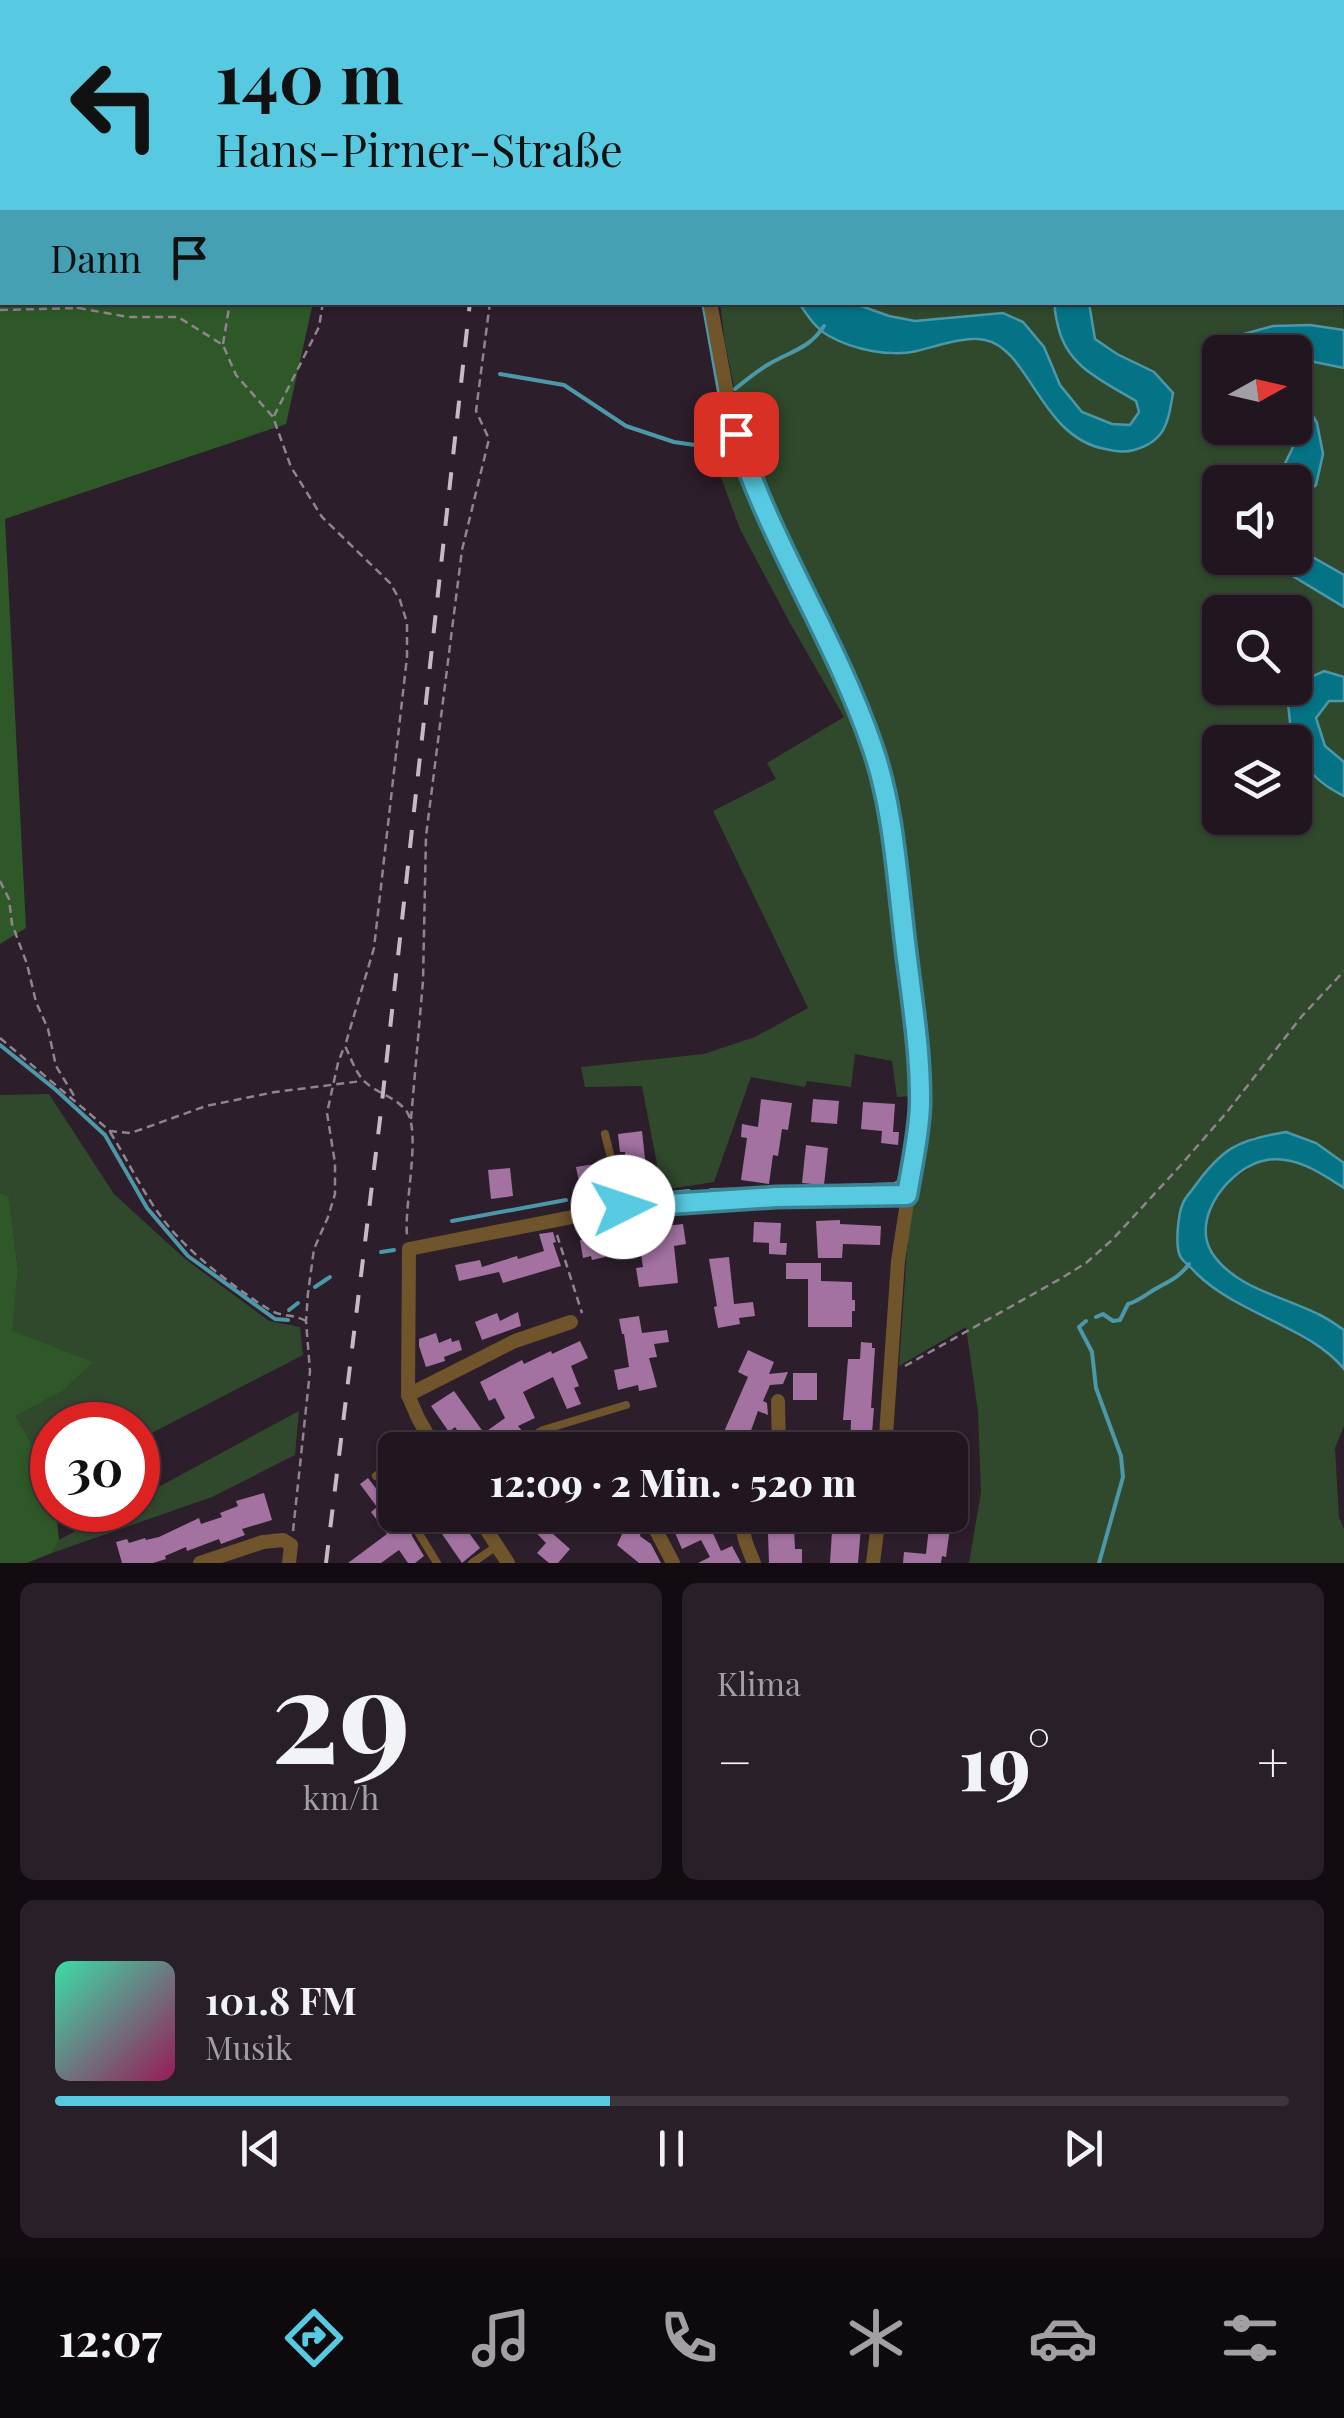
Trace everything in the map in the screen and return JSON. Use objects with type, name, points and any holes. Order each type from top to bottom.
[{"type":"street","points":[[711,305],[731,415],[746,467],[848,686],[872,747],[890,816],[919,1069],[918,1131],[898,1261],[886,1432]]},
{"type":"street","points":[[426,1432],[408,1395],[409,1249],[623,1207],[776,1197],[907,1195]]},
{"type":"street","points":[[408,1395],[515,1342],[571,1322]]},
{"type":"street","points":[[778,1400],[779,1432]]},
{"type":"street","points":[[488,1532],[508,1563]]},
{"type":"street","points":[[657,1532],[673,1563]]},
{"type":"street","points":[[742,1532],[754,1563]]},
{"type":"street","points":[[873,1563],[878,1532]]},
{"type":"street","points":[[200,1563],[263,1542],[282,1540],[291,1546],[289,1563]]},
{"type":"lane","points":[[604,1134],[623,1207]]},
{"type":"lane","points":[[540,1432],[626,1405]]},
{"type":"lane","points":[[418,1532],[438,1563]]},
{"type":"lane","points":[[472,1563],[497,1546]]},
{"type":"path","points":[[72,305],[79,308]]},
{"type":"path","points":[[230,305],[223,345],[236,375],[273,417],[291,467],[322,517],[390,583],[407,624],[401,716],[374,948],[328,1113],[335,1163],[334,1194],[314,1249],[306,1321],[310,1371],[295,1521]]},
{"type":"path","points":[[273,417],[319,327],[323,305]]},
{"type":"path","points":[[406,1232],[423,981],[426,836],[462,550],[488,439],[476,411],[490,305]]},
{"type":"path","points":[[0,310],[79,308],[128,317],[178,316],[223,345]]},
{"type":"path","points":[[0,880],[36,1002],[48,1029],[56,1066],[79,1104]]},
{"type":"path","points":[[889,1376],[1073,1271],[1112,1240],[1227,1112],[1302,1016],[1344,971]]},
{"type":"path","points":[[0,1038],[110,1131],[152,1203],[178,1238],[274,1314],[298,1316],[306,1321]]},
{"type":"path","points":[[344,1046],[363,1080],[404,1107],[411,1120]]},
{"type":"path","points":[[110,1131],[131,1133],[206,1106],[363,1080]]},
{"type":"path","points":[[552,1219],[582,1312],[571,1322]]},
{"type":"green space","points":[[0,305],[313,305],[286,424],[5,519],[26,928],[0,944]]},
{"type":"green space","points":[[720,305],[800,305],[828,336],[893,355],[948,342],[985,340],[1008,351],[1029,383],[1124,453],[1154,372],[1095,339],[1089,305],[1343,305],[1344,330],[1310,325],[1240,335],[1202,335],[1202,445],[1294,445],[1284,465],[1202,465],[1202,575],[1291,575],[1344,607],[1344,677],[1324,671],[1312,682],[1312,595],[1202,595],[1202,705],[1288,705],[1290,725],[1202,725],[1202,835],[1312,835],[1312,774],[1344,796],[1344,1163],[1316,1143],[1253,1137],[1177,1229],[1286,1328],[1334,1357],[1344,1369],[1344,1426],[1335,1448],[1344,1563],[969,1563],[981,1492],[978,1412],[966,1327],[899,1366],[909,1221],[923,1143],[926,1075],[891,772],[872,715],[792,551],[752,452],[737,401]]},
{"type":"green space","points":[[859,305],[1055,305],[1054,309],[1136,401],[1139,412],[1130,425],[1112,424],[1082,412],[1060,385],[1044,347],[1023,322],[1003,314],[915,321]]},
{"type":"green space","points":[[1312,361],[1344,368],[1344,575],[1312,557],[1317,423],[1312,414]]},
{"type":"green space","points":[[741,464],[867,750],[886,833],[913,1096],[897,1097],[892,1061],[855,1054],[851,1087],[807,1081],[805,1087],[751,1077],[714,1182],[662,1190],[642,1086],[585,1087],[581,1067],[704,1054],[755,1037],[808,1008],[713,811],[776,779],[767,763],[844,717],[740,529],[719,472]]},
{"type":"green space","points":[[1329,700],[1344,701],[1344,762],[1325,746],[1316,718]]},
{"type":"green space","points":[[49,1094],[114,1194],[184,1258],[269,1321],[300,1327],[303,1355],[160,1429],[160,1402],[42,1402],[61,1392],[11,1331],[18,1270],[9,1196],[0,1193],[0,1095]]},
{"type":"green space","points":[[1267,1160],[1296,1161],[1344,1188],[1344,1330],[1228,1272],[1209,1250],[1205,1217],[1225,1184]]},
{"type":"green space","points":[[0,1193],[9,1196],[18,1270],[12,1331],[93,1362],[61,1392],[42,1402],[30,1402],[30,1409],[16,1416],[30,1441],[30,1532],[58,1532],[59,1540],[52,1553],[27,1563],[0,1563]]},
{"type":"green space","points":[[30,1409],[30,1441],[16,1416]]},
{"type":"green space","points":[[299,1411],[295,1455],[212,1497],[160,1515],[160,1486]]},
{"type":"green space","points":[[74,1532],[112,1532],[52,1553],[59,1540]]},
{"type":"water","points":[[800,305],[859,305],[915,321],[1003,313],[1023,322],[1044,347],[1060,385],[1082,412],[1112,424],[1130,425],[1139,412],[1136,401],[1088,371],[1063,340],[1055,305],[1089,305],[1095,339],[1154,372],[1173,393],[1167,421],[1159,436],[1145,446],[1126,451],[1105,449],[1083,441],[1065,428],[1014,359],[985,340],[968,339],[906,353],[872,351],[839,341],[812,321]]},
{"type":"water","points":[[1310,325],[1344,330],[1344,368],[1312,361],[1312,335],[1240,335],[1273,326]]},
{"type":"water","points":[[1312,414],[1323,454],[1316,485],[1312,488],[1312,465],[1284,465],[1294,445],[1312,445]]},
{"type":"water","points":[[1312,557],[1344,575],[1344,607],[1291,575],[1312,575]]},
{"type":"water","points":[[1324,671],[1344,677],[1344,701],[1329,701],[1316,718],[1325,746],[1344,762],[1344,796],[1312,773],[1312,725],[1290,725],[1288,705],[1312,705],[1312,676]]},
{"type":"water","points":[[1286,1132],[1316,1143],[1344,1163],[1344,1188],[1317,1171],[1288,1160],[1253,1164],[1217,1196],[1206,1225],[1207,1239],[1212,1253],[1233,1275],[1344,1330],[1344,1369],[1312,1342],[1213,1287],[1178,1251],[1183,1203],[1212,1165],[1242,1143]]},
{"type":"building","points":[[761,1099],[792,1103],[788,1130],[782,1129],[778,1156],[773,1155],[769,1184],[741,1180],[747,1138],[741,1137],[742,1124],[758,1127]]},
{"type":"building","points":[[813,1099],[839,1101],[837,1124],[811,1122]]},
{"type":"building","points":[[863,1102],[895,1104],[893,1132],[899,1132],[898,1145],[881,1143],[882,1131],[861,1129]]},
{"type":"building","points":[[642,1131],[648,1186],[626,1189],[625,1152],[620,1152],[618,1134]]},
{"type":"building","points":[[806,1145],[828,1148],[824,1185],[802,1183]]},
{"type":"building","points":[[601,1163],[606,1185],[592,1188],[593,1196],[582,1198],[576,1167]]},
{"type":"building","points":[[510,1168],[513,1196],[491,1199],[488,1170]]},
{"type":"building","points":[[640,1218],[642,1229],[683,1224],[686,1244],[674,1246],[678,1283],[639,1287],[636,1268],[643,1267],[639,1241],[603,1247],[605,1257],[583,1258],[580,1240],[591,1238],[589,1224]]},
{"type":"building","points":[[840,1220],[840,1224],[881,1226],[880,1245],[843,1244],[842,1258],[818,1258],[816,1221]]},
{"type":"building","points":[[754,1222],[781,1223],[780,1243],[787,1243],[786,1255],[769,1254],[769,1243],[753,1242]]},
{"type":"building","points":[[553,1232],[561,1266],[503,1283],[499,1272],[459,1281],[455,1265],[480,1260],[482,1267],[544,1251],[539,1234]]},
{"type":"building","points":[[729,1257],[734,1304],[753,1302],[755,1316],[739,1318],[740,1324],[718,1328],[709,1259]]},
{"type":"building","points":[[786,1263],[821,1263],[821,1281],[852,1282],[852,1327],[808,1327],[808,1279],[786,1279]]},
{"type":"building","points":[[518,1312],[521,1326],[482,1340],[475,1322],[497,1313],[500,1321]]},
{"type":"building","points":[[639,1316],[642,1333],[667,1330],[669,1342],[654,1344],[657,1357],[649,1358],[657,1387],[639,1391],[638,1385],[618,1390],[614,1370],[629,1367],[619,1319]]},
{"type":"building","points":[[436,1333],[439,1343],[451,1338],[452,1342],[459,1340],[462,1350],[426,1367],[419,1339]]},
{"type":"building","points":[[580,1341],[588,1358],[571,1366],[581,1404],[567,1409],[553,1377],[523,1392],[535,1418],[518,1426],[522,1431],[485,1432],[505,1418],[495,1398],[489,1401],[480,1382],[522,1360],[524,1364],[551,1351],[552,1354]]},
{"type":"building","points":[[861,1342],[872,1343],[872,1432],[851,1432],[851,1420],[843,1420],[848,1359],[860,1359]]},
{"type":"building","points":[[748,1350],[774,1362],[769,1374],[788,1372],[783,1384],[770,1385],[763,1401],[767,1403],[768,1415],[758,1411],[750,1432],[724,1432],[748,1377],[738,1372]]},
{"type":"building","points":[[793,1373],[817,1373],[817,1400],[793,1400]]},
{"type":"building","points":[[454,1391],[483,1432],[458,1432],[455,1427],[449,1432],[431,1406]]},
{"type":"building","points":[[368,1478],[378,1491],[378,1522],[371,1512],[377,1507],[360,1484]]},
{"type":"building","points":[[264,1493],[272,1520],[242,1529],[245,1535],[221,1544],[219,1539],[187,1551],[186,1547],[153,1563],[122,1563],[116,1542],[159,1537],[199,1518],[201,1524],[222,1517],[220,1513],[238,1506],[236,1501]]},
{"type":"building","points":[[411,1532],[424,1556],[408,1563],[399,1550],[381,1563],[348,1563],[387,1534]]},
{"type":"building","points":[[441,1532],[468,1532],[480,1548],[462,1563]]},
{"type":"building","points":[[535,1532],[553,1532],[570,1549],[558,1563],[549,1563],[537,1553],[546,1543]]},
{"type":"building","points":[[623,1532],[641,1532],[661,1563],[639,1563],[617,1545]]},
{"type":"building","points":[[675,1532],[712,1532],[721,1551],[732,1546],[741,1563],[698,1563],[710,1557],[701,1540],[682,1549]]},
{"type":"building","points":[[794,1532],[795,1549],[802,1549],[802,1563],[769,1563],[768,1534]]},
{"type":"building","points":[[832,1532],[861,1532],[858,1563],[830,1563]]},
{"type":"building","points":[[928,1532],[949,1532],[946,1557],[942,1556],[941,1563],[903,1563],[904,1552],[926,1554]]},
{"type":"waterway","points":[[704,305],[720,398],[738,463]]},
{"type":"waterway","points":[[735,389],[806,345],[824,326]]},
{"type":"waterway","points":[[500,374],[564,385],[626,426],[674,442],[716,448],[729,444]]},
{"type":"waterway","points":[[741,472],[848,704]]},
{"type":"waterway","points":[[857,726],[872,769]]},
{"type":"waterway","points":[[878,793],[886,838]]},
{"type":"waterway","points":[[903,991],[912,1081]]},
{"type":"waterway","points":[[0,1045],[105,1135],[147,1208],[188,1256],[275,1319],[288,1320]]},
{"type":"waterway","points":[[843,1186],[895,1184],[901,1180],[912,1116]]},
{"type":"waterway","points":[[790,1188],[827,1187]]},
{"type":"waterway","points":[[711,1190],[771,1189]]},
{"type":"waterway","points":[[631,1197],[689,1191]]},
{"type":"waterway","points":[[452,1221],[566,1200]]},
{"type":"waterway","points":[[381,1252],[394,1250]]},
{"type":"waterway","points":[[1096,1317],[1103,1314],[1113,1321],[1120,1320],[1128,1304],[1172,1279],[1189,1264]]},
{"type":"waterway","points":[[315,1287],[330,1277]]},
{"type":"waterway","points":[[289,1310],[298,1303]]},
{"type":"waterway","points":[[1086,1321],[1079,1327],[1092,1352],[1096,1388],[1121,1456],[1123,1477],[1099,1563]]},
{"type":"railway","points":[[326,1563],[381,1111],[470,305]]},
{"type":"route","points":[[623,1207],[776,1197],[907,1195],[918,1131],[919,1069],[898,868],[890,816],[872,747],[848,686],[746,467],[736,434]]}]
